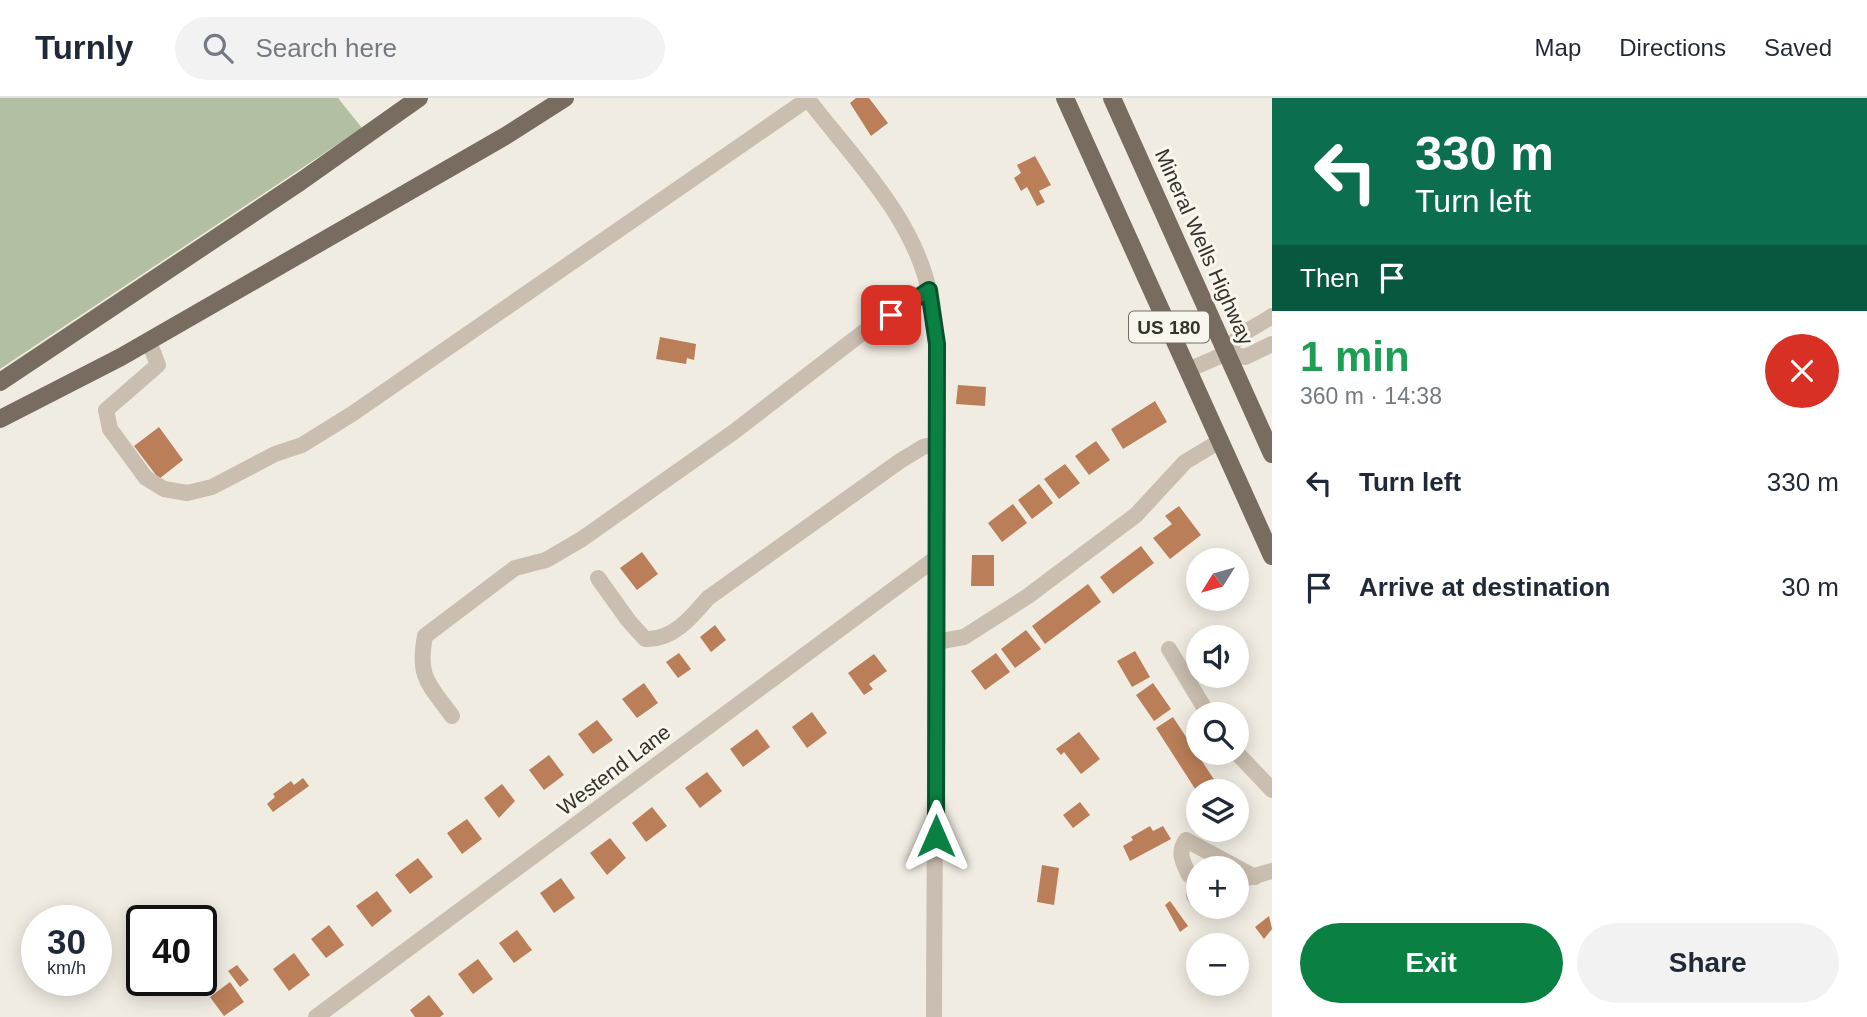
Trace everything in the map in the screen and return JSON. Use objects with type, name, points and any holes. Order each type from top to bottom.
[{"type":"main road","points":[[0,382],[288,190],[419,98]]},
{"type":"main road","points":[[0,419],[149,342],[507,135],[565,98]]},
{"type":"main road","name":"US 180","points":[[1065,98],[1272,556]]},
{"type":"main road","name":"Mineral Wells Highway","points":[[1112,98],[1272,454]]},
{"type":"street","points":[[149,342],[158,365],[106,410],[110,429],[146,478],[164,489],[187,493],[212,487],[275,454],[302,444],[352,414],[808,99],[895,213],[916,251],[929,290],[937,344],[934,1017]]},
{"type":"street","points":[[452,716],[426,680],[420,662],[425,636],[515,568],[546,560],[594,531],[735,431],[870,327],[929,290]]},
{"type":"street","points":[[1227,353],[1232,341],[1240,334],[1272,316]]},
{"type":"street","points":[[1188,370],[1227,353],[1245,357],[1272,344]]},
{"type":"street","points":[[936,642],[964,637],[1028,596],[1136,515],[1185,462],[1220,441]]},
{"type":"street","points":[[598,578],[628,621],[645,639],[659,640],[684,624],[708,598],[889,468],[923,447],[936,444]]},
{"type":"street","name":"Westend Lane","points":[[316,1017],[936,558]]},
{"type":"street","points":[[1168,649],[1201,702]]},
{"type":"street","points":[[1248,765],[1272,790]]},
{"type":"street","points":[[1186,869],[1181,858],[1181,847],[1186,840],[1208,856]]},
{"type":"street","points":[[1249,879],[1272,870]]},
{"type":"green space","points":[[0,98],[338,98],[362,128],[0,369]]},
{"type":"building","points":[[856,98],[869,98],[888,123],[871,136],[850,103]]},
{"type":"building","points":[[1035,156],[1051,185],[1039,191],[1045,202],[1037,206],[1027,187],[1021,191],[1014,178],[1021,173],[1017,165]]},
{"type":"building","points":[[660,337],[696,344],[694,360],[687,358],[686,364],[656,359]]},
{"type":"building","points":[[958,385],[986,387],[985,406],[956,404]]},
{"type":"building","points":[[1155,401],[1167,422],[1123,449],[1111,429]]},
{"type":"building","points":[[159,427],[183,460],[159,479],[134,446]]},
{"type":"building","points":[[1096,441],[1110,460],[1089,475],[1075,456]]},
{"type":"building","points":[[1065,464],[1080,483],[1059,499],[1044,479]]},
{"type":"building","points":[[1039,484],[1053,503],[1032,519],[1018,500]]},
{"type":"building","points":[[1013,504],[1027,523],[1002,542],[988,523]]},
{"type":"building","points":[[1179,506],[1201,535],[1170,559],[1153,538],[1172,524],[1165,516]]},
{"type":"building","points":[[1141,546],[1154,563],[1113,594],[1100,577]]},
{"type":"building","points":[[642,552],[658,574],[637,590],[620,568]]},
{"type":"building","points":[[972,555],[994,555],[994,586],[971,586]]},
{"type":"building","points":[[1088,584],[1101,602],[1045,644],[1032,626]]},
{"type":"building","points":[[715,625],[726,640],[711,652],[700,637]]},
{"type":"building","points":[[1026,630],[1041,649],[1015,668],[1001,649]]},
{"type":"building","points":[[1135,651],[1150,677],[1132,687],[1117,661]]},
{"type":"building","points":[[679,653],[691,669],[678,678],[666,662]]},
{"type":"building","points":[[996,653],[1010,672],[985,690],[971,671]]},
{"type":"building","points":[[874,654],[887,671],[869,684],[873,689],[864,695],[848,673]]},
{"type":"building","points":[[644,683],[658,703],[637,718],[622,699]]},
{"type":"building","points":[[1153,683],[1171,709],[1154,721],[1136,695]]},
{"type":"building","points":[[812,712],[827,733],[807,748],[792,727]]},
{"type":"building","points":[[1173,717],[1186,737],[1186,765],[1204,765],[1214,779],[1189,779],[1156,728]]},
{"type":"building","points":[[597,720],[613,740],[593,754],[578,734]]},
{"type":"building","points":[[757,729],[770,747],[743,767],[730,749]]},
{"type":"building","points":[[1079,732],[1100,759],[1081,774],[1064,752],[1061,755],[1056,749]]},
{"type":"building","points":[[549,755],[564,775],[544,790],[529,770]]},
{"type":"building","points":[[707,772],[722,791],[700,808],[685,788]]},
{"type":"building","points":[[303,778],[309,786],[273,812],[267,804],[275,797],[273,794],[291,781],[294,785]]},
{"type":"building","points":[[502,784],[515,801],[499,818],[484,798]]},
{"type":"building","points":[[1080,802],[1090,815],[1073,828],[1063,815]]},
{"type":"building","points":[[652,807],[667,826],[646,842],[632,823]]},
{"type":"building","points":[[467,819],[482,839],[462,854],[447,833]]},
{"type":"building","points":[[1150,826],[1153,831],[1163,826],[1171,839],[1130,861],[1123,846],[1133,840],[1131,837]]},
{"type":"building","points":[[610,838],[626,858],[607,875],[590,853]]},
{"type":"building","points":[[418,858],[433,877],[410,894],[395,875]]},
{"type":"building","points":[[1042,865],[1059,868],[1054,905],[1037,902]]},
{"type":"building","points":[[561,878],[575,898],[554,913],[540,893]]},
{"type":"building","points":[[377,891],[392,911],[372,927],[356,906]]},
{"type":"building","points":[[1170,901],[1188,926],[1180,932],[1165,905]]},
{"type":"building","points":[[1269,916],[1272,929],[1264,939],[1255,927]]},
{"type":"building","points":[[329,925],[344,945],[326,958],[311,939]]},
{"type":"building","points":[[517,930],[532,950],[514,963],[499,943]]},
{"type":"building","points":[[294,953],[310,975],[289,991],[273,969]]},
{"type":"building","points":[[478,959],[493,979],[473,994],[458,974]]},
{"type":"building","points":[[237,965],[249,980],[240,987],[228,971]]},
{"type":"building","points":[[230,982],[244,1002],[224,1016],[210,997],[217,996],[217,992]]},
{"type":"building","points":[[429,995],[444,1014],[440,1017],[415,1017],[410,1010]]},
{"type":"route","points":[[891,315],[929,290],[937,344],[936,836]]}]
